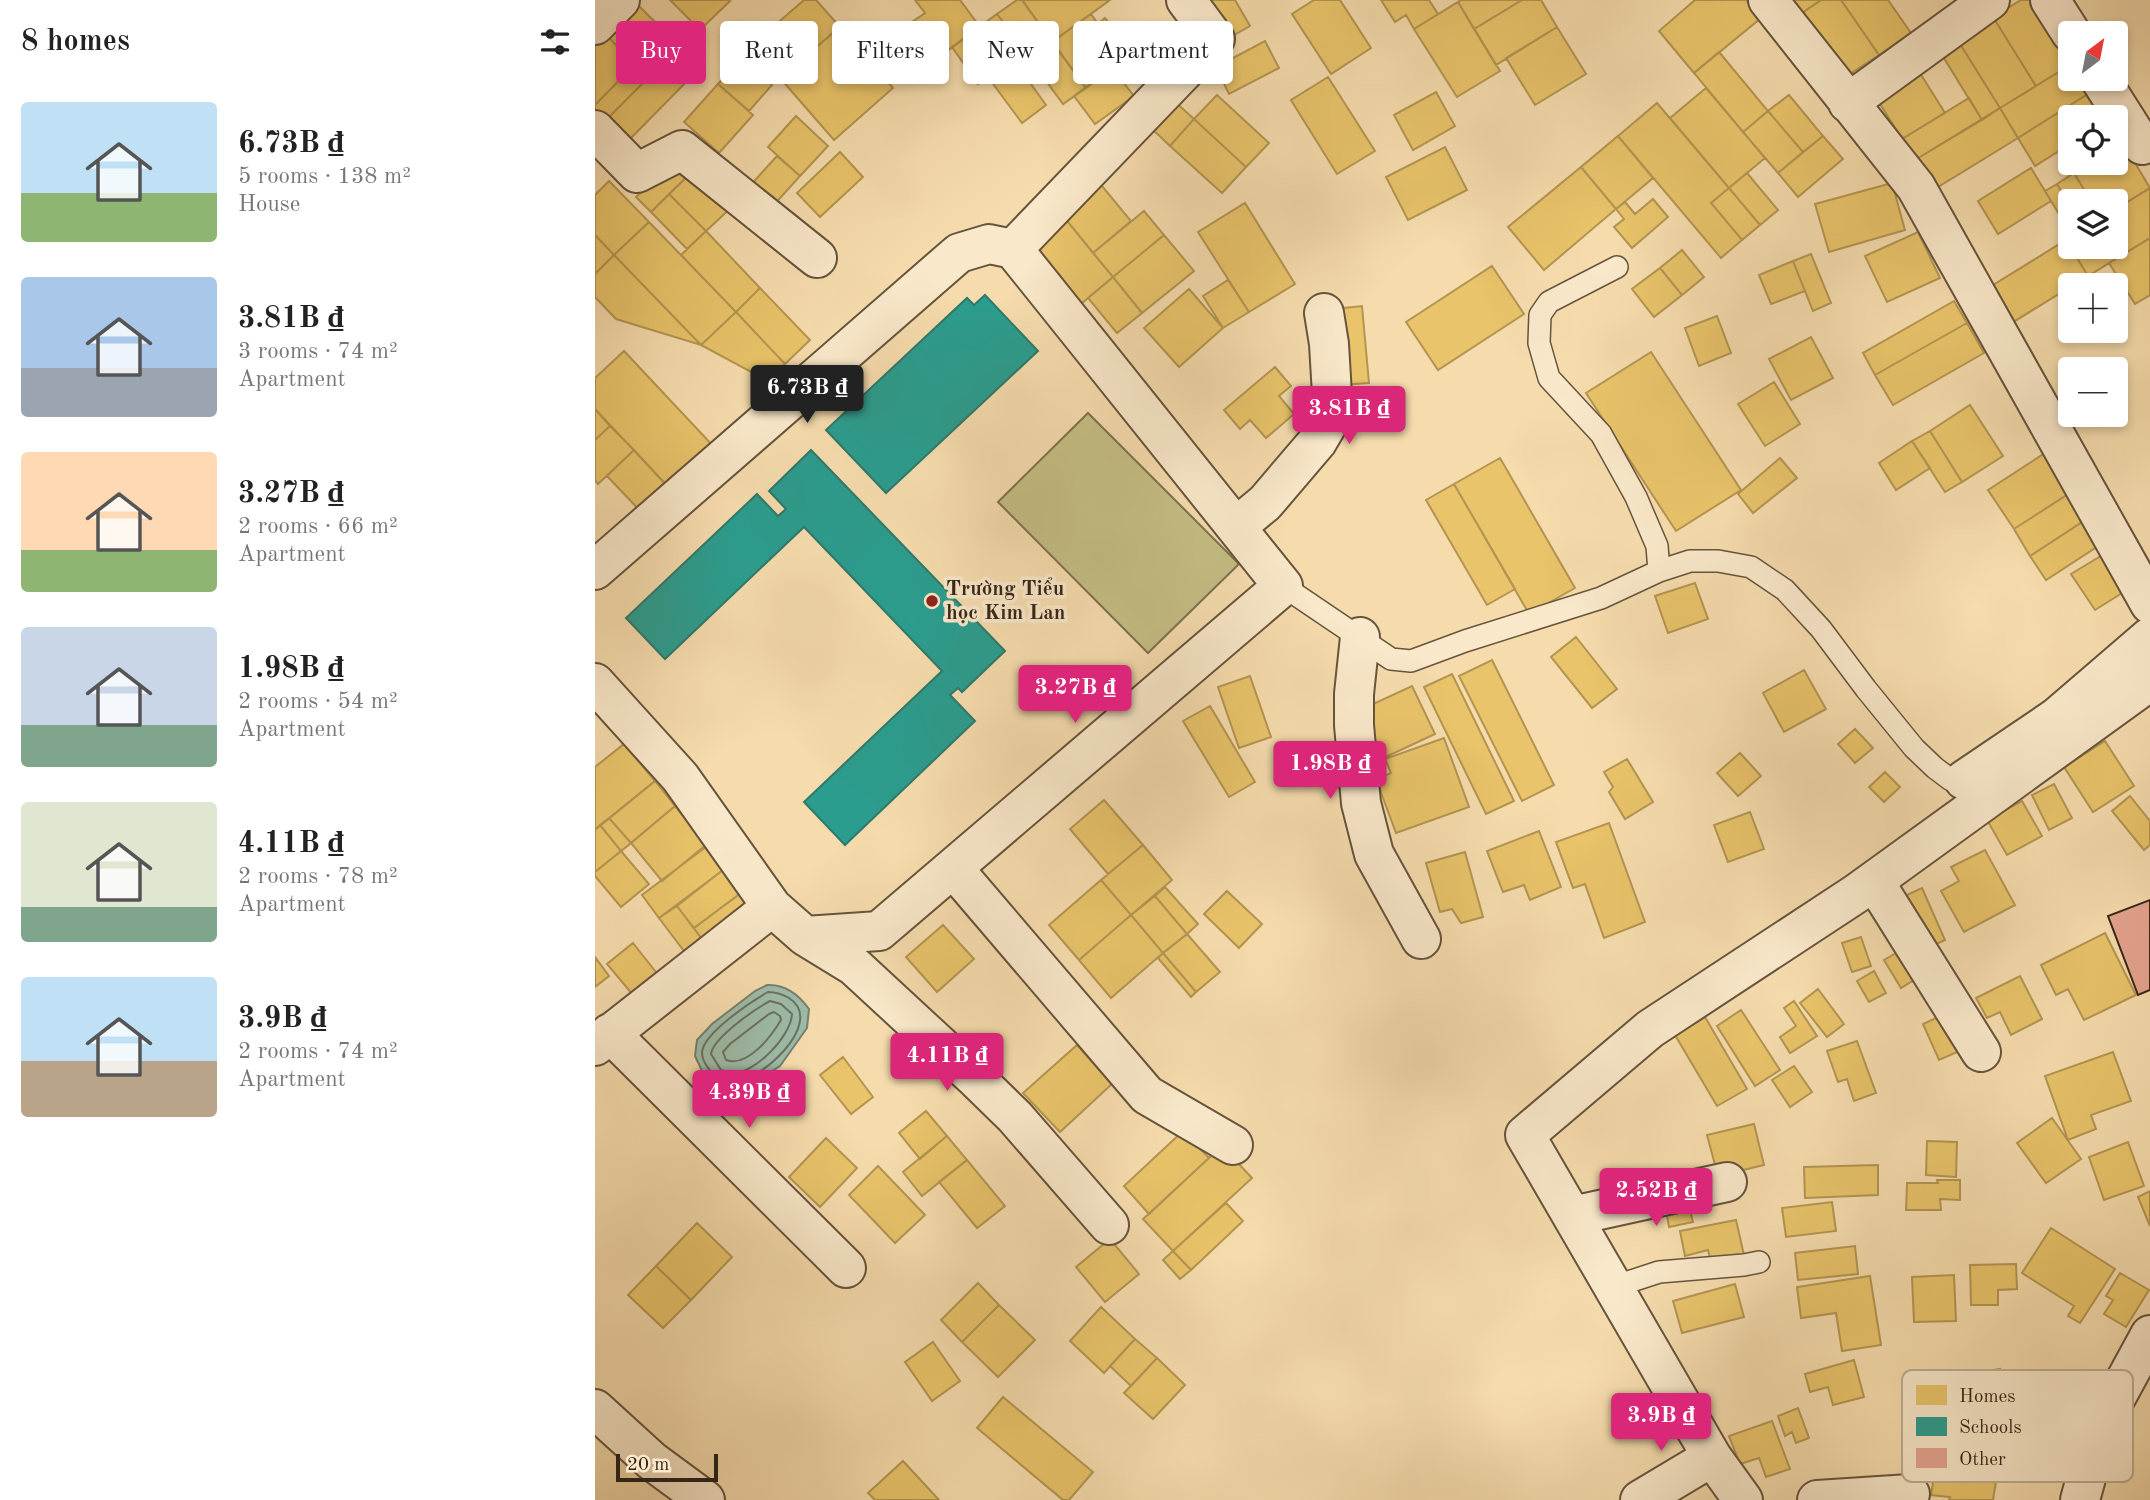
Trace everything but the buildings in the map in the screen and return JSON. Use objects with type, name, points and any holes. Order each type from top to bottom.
[{"type":"street","points":[[595,25],[620,0]]},
{"type":"street","points":[[1013,249],[1215,39],[1186,0]]},
{"type":"street","points":[[1767,0],[1916,187],[2150,604]]},
{"type":"street","points":[[1848,103],[1990,0]]},
{"type":"street","points":[[2050,0],[2063,21]]},
{"type":"street","points":[[2108,91],[2142,145]]},
{"type":"street","points":[[595,130],[637,173],[682,150],[817,258]]},
{"type":"street","points":[[595,569],[959,253],[989,244],[1013,249],[1283,586],[879,931],[805,936]]},
{"type":"street","points":[[1236,527],[1265,503],[1309,452],[1327,425],[1332,395],[1324,313]]},
{"type":"street","points":[[1360,637],[1354,694],[1360,803],[1374,854],[1422,939]]},
{"type":"street","points":[[1743,1500],[1712,1457],[1525,1135],[1650,1029],[1874,881],[1966,796],[2150,637]]},
{"type":"street","points":[[1966,796],[2150,681]]},
{"type":"street","points":[[595,683],[680,777],[772,907],[805,936],[854,966],[973,1076],[1015,1117],[1109,1225]]},
{"type":"street","points":[[953,868],[1147,1095],[1233,1145]]},
{"type":"street","points":[[1874,881],[1981,1052]]},
{"type":"street","points":[[772,907],[603,1039],[846,1268]]},
{"type":"street","points":[[1572,1216],[1727,1182]]},
{"type":"street","points":[[2131,1370],[2150,1335]]},
{"type":"street","points":[[595,1409],[665,1472],[705,1500]]},
{"type":"street","points":[[1640,1500],[1712,1457]]},
{"type":"street","points":[[2080,1500],[2085,1482]]},
{"type":"street","points":[[1818,1500],[1910,1494]]},
{"type":"lane","points":[[1617,267],[1549,302],[1540,315],[1539,343],[1549,378],[1601,434],[1636,497],[1657,546],[1659,571]]},
{"type":"lane","points":[[1283,586],[1391,659],[1411,661],[1601,598],[1659,571],[1690,561],[1718,561],[1751,567],[1785,590],[1821,629],[1865,689],[1914,748],[1966,796]]},
{"type":"lane","points":[[1613,1287],[1660,1272],[1759,1262]]},
{"type":"shaded area","points":[[1088,413],[1239,564],[1148,653],[998,502]]},
{"type":"water","points":[[767,985],[786,988],[801,999],[809,1009],[807,1028],[780,1066],[755,1082],[733,1090],[711,1084],[695,1056],[697,1040],[712,1024]]},
{"type":"place","name":"Trường Tiểu học Kim Lan","points":[[932,601]]}]
